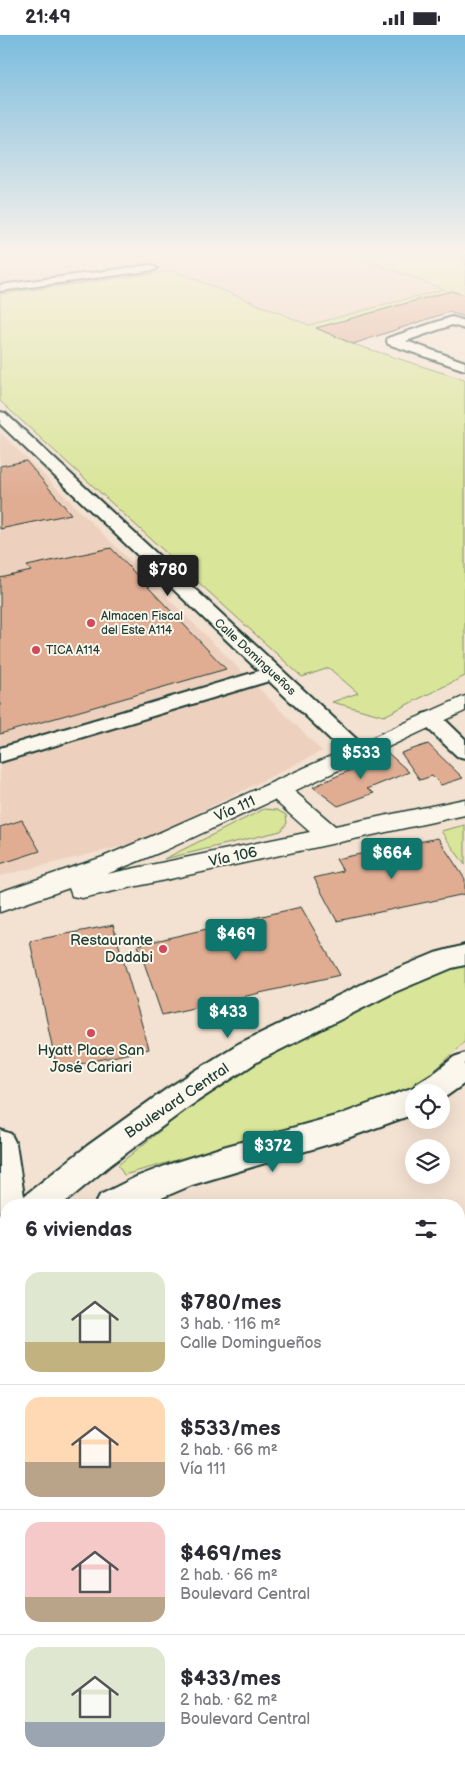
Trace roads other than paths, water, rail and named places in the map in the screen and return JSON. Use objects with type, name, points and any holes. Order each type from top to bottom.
[{"type":"main road","name":"Vía 111","points":[[0,902],[112,863],[278,790],[465,703]]},
{"type":"main road","points":[[278,790],[330,836]]},
{"type":"main road","name":"Vía 106","points":[[0,906],[465,807]]},
{"type":"street","points":[[414,334],[393,341],[465,367]]},
{"type":"street","name":"Calle Domingueños","points":[[0,416],[358,753]]},
{"type":"street","points":[[0,755],[272,673]]},
{"type":"street","points":[[431,719],[464,750]]},
{"type":"street","name":"Boulevard Central","points":[[44,1199],[98,1156],[179,1097],[249,1053],[384,985],[430,966],[465,955]]},
{"type":"street","points":[[442,1084],[465,1065]]},
{"type":"street","points":[[125,1199],[177,1176],[329,1132],[380,1115],[405,1104]]},
{"type":"street","points":[[0,1144],[8,1199]]},
{"type":"place","name":"Almacen Fiscal del Este A114","points":[[91,623]]},
{"type":"place","name":"TICA A114","points":[[36,650]]},
{"type":"place","name":"Restaurante Dadabi","points":[[163,949]]},
{"type":"place","name":"Hyatt Place San José Cariari","points":[[91,1033]]}]
